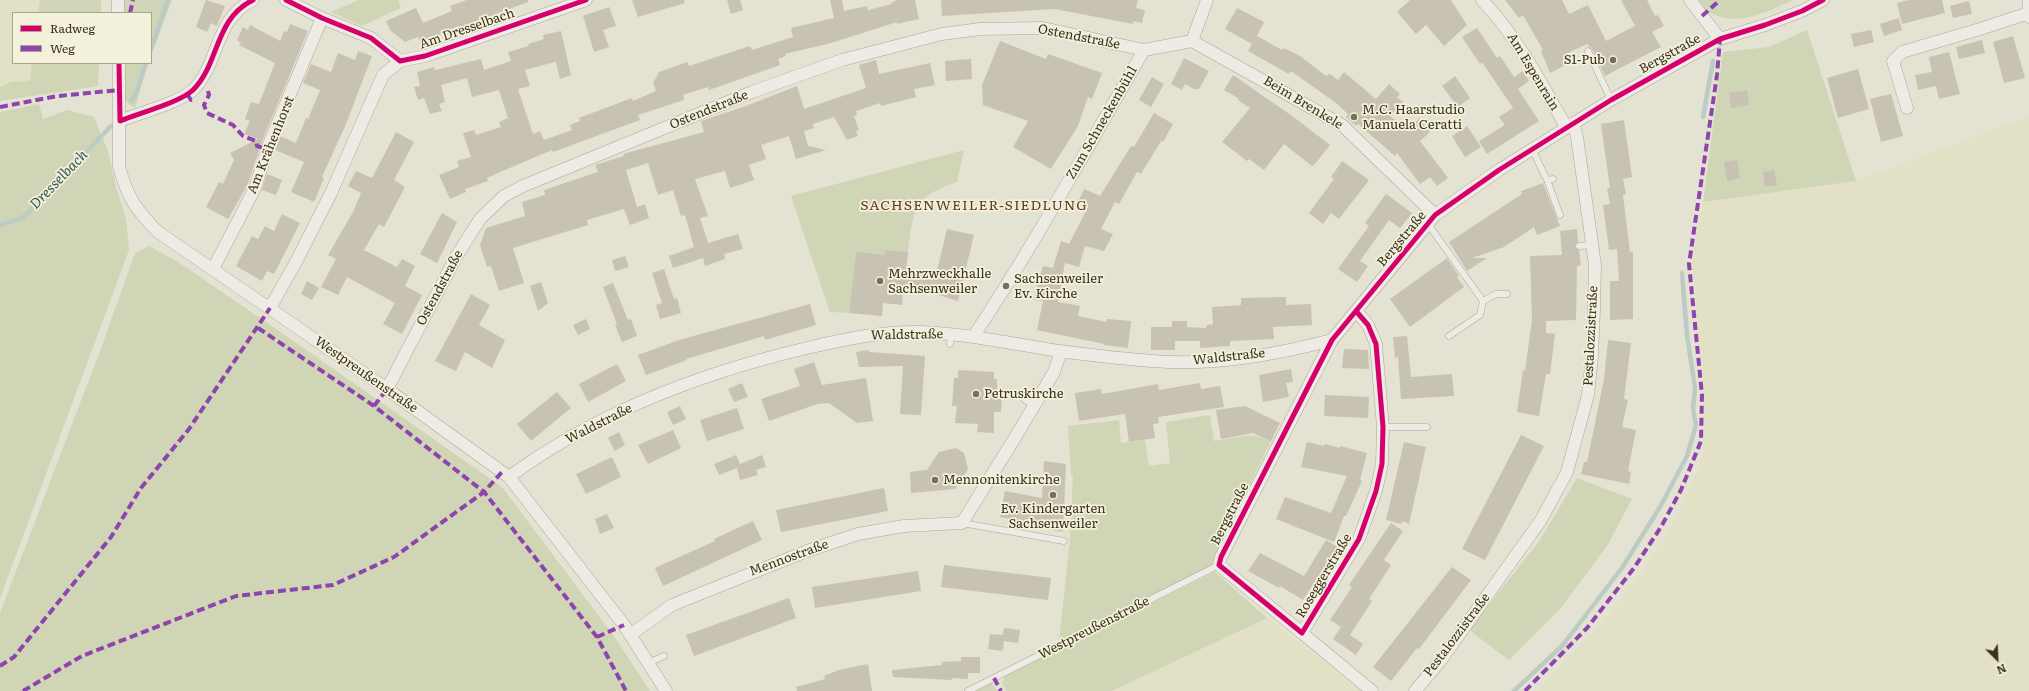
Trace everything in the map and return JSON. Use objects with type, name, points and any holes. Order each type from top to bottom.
[{"type":"street","points":[[118,0],[118,12]]},
{"type":"street","points":[[120,121],[180,98],[192,91],[200,81],[223,30],[231,17],[240,8],[253,0]]},
{"type":"street","points":[[286,0],[322,18],[371,38],[400,61]]},
{"type":"street","name":"Am Dresselbach","points":[[270,308],[297,260],[331,193],[383,75],[400,61],[425,56],[586,0]]},
{"type":"street","points":[[1144,50],[1192,41],[1207,0]]},
{"type":"street","name":"Am Espenrain","points":[[1482,0],[1501,20],[1523,51],[1570,125]]},
{"type":"street","points":[[1690,0],[1720,39]]},
{"type":"street","name":"Bergstraße","points":[[1219,565],[1221,556],[1332,340],[1432,220],[1532,150],[1611,100],[1665,75],[1720,39],[1765,25],[1802,11],[1823,0]]},
{"type":"street","points":[[1907,108],[1893,60],[1902,52],[1916,46],[2029,14],[2029,0]]},
{"type":"street","name":"Am Krähenhorst","points":[[213,269],[255,188],[269,144],[322,18]]},
{"type":"street","name":"Ostendstraße","points":[[387,389],[456,257],[480,219],[501,195],[752,92],[842,60],[942,34],[980,29],[1043,28],[1144,50]]},
{"type":"street","name":"Beim Brenkele","points":[[1192,41],[1342,124],[1432,220]]},
{"type":"street","name":"Zum Schneckenbühl","points":[[973,336],[1006,286],[1054,207],[1144,50]]},
{"type":"street","name":"Westpreußenstraße","points":[[118,64],[120,121],[119,166],[123,183],[138,212],[158,232],[387,389],[509,477],[630,635],[666,691]]},
{"type":"street","name":"Pestalozzistraße","points":[[1420,688],[1541,520],[1567,472],[1588,395],[1592,357],[1595,265],[1577,136],[1570,125]]},
{"type":"street","name":"Roseggerstraße","points":[[1219,565],[1302,633],[1360,539],[1376,491],[1382,464],[1383,427],[1376,344],[1368,326],[1356,312]]},
{"type":"street","name":"Waldstraße","points":[[509,477],[528,462],[594,424],[655,396],[718,372],[777,355],[856,337],[920,332],[951,339],[973,336],[1061,351],[1154,361],[1202,362],[1293,350],[1332,340]]},
{"type":"street","points":[[962,523],[1030,403],[1054,372],[1061,351]]},
{"type":"street","name":"Mennostraße","points":[[630,635],[672,605],[807,551],[858,534],[904,526],[962,523]]},
{"type":"street","points":[[1302,633],[1372,691]]},
{"type":"lane","points":[[1588,51],[1611,100]]},
{"type":"lane","points":[[1532,150],[1550,179],[1560,216]]},
{"type":"lane","points":[[1432,220],[1483,301],[1480,315],[1449,336]]},
{"type":"lane","points":[[1579,246],[1592,245]]},
{"type":"lane","points":[[1483,301],[1496,294],[1507,294]]},
{"type":"lane","points":[[1383,427],[1427,427]]},
{"type":"lane","name":"Mennostraße","points":[[962,523],[1064,541]]},
{"type":"lane","name":"Westpreußenstraße","points":[[968,691],[1219,565]]},
{"type":"lane","points":[[648,663],[664,656]]},
{"type":"shaded area","points":[[0,0],[40,0],[38,12],[12,12],[12,64],[32,64],[30,81],[11,82],[0,87]]},
{"type":"shaded area","points":[[2029,116],[2029,691],[1537,691],[1609,614],[1641,574],[1667,533],[1688,494],[1703,454],[1705,393],[1692,263],[1703,202],[1856,181]]},
{"type":"shaded area","points":[[1267,618],[1362,691],[1113,691]]},
{"type":"green space","points":[[40,0],[101,0],[101,12],[38,12]]},
{"type":"green space","points":[[124,0],[172,0],[152,53],[152,12],[123,12]]},
{"type":"green space","points":[[359,0],[398,0],[401,8],[362,26],[331,12]]},
{"type":"green space","points":[[1699,0],[1793,0],[1762,13],[1730,19],[1719,17],[1709,12]]},
{"type":"green space","points":[[1807,30],[1856,181],[1703,202],[1723,52],[1769,47]]},
{"type":"green space","points":[[32,64],[99,64],[98,86],[0,101],[0,87],[11,82],[30,81]]},
{"type":"green space","points":[[121,64],[148,64],[135,109],[124,99]]},
{"type":"green space","points":[[39,104],[43,119],[67,110],[94,117],[108,151],[116,187],[126,219],[129,250],[0,598],[0,112]]},
{"type":"green space","points":[[964,150],[957,182],[931,193],[918,207],[914,215],[908,252],[885,250],[885,255],[856,253],[849,313],[830,312],[791,196]]},
{"type":"green space","points":[[149,246],[178,262],[285,335],[502,487],[616,639],[650,691],[0,691],[0,613],[100,351],[135,253]]},
{"type":"green space","points":[[1210,415],[1214,441],[1242,436],[1255,436],[1271,441],[1213,561],[1215,565],[1059,642],[1070,539],[1073,475],[1071,475],[1068,426],[1119,420],[1121,443],[1145,440],[1149,466],[1170,463],[1166,422]]},
{"type":"green space","points":[[1577,478],[1632,499],[1607,546],[1560,609],[1509,660],[1469,630],[1540,540]]},
{"type":"green space","points":[[1215,572],[1267,618],[1112,691],[1007,691],[1002,683],[1005,676]]},
{"type":"green space","points":[[992,683],[997,691],[976,691]]},
{"type":"building","points":[[206,0],[225,6],[217,26],[211,23],[207,32],[196,27]]},
{"type":"building","points":[[467,0],[528,0],[528,2],[458,28],[458,26],[421,43],[418,37],[405,42],[390,30],[386,21],[416,8],[423,23],[452,11],[450,6]]},
{"type":"building","points":[[632,0],[684,0],[685,3],[638,17]]},
{"type":"building","points":[[727,0],[740,0],[743,10],[731,14]]},
{"type":"building","points":[[830,0],[842,0],[844,11],[867,6],[868,10],[892,4],[892,2],[898,0],[915,0],[919,19],[897,24],[897,22],[831,43],[785,54],[786,56],[778,59],[780,65],[709,90],[708,87],[683,95],[684,100],[638,115],[640,120],[553,152],[552,150],[487,178],[488,181],[465,189],[466,192],[450,199],[439,175],[459,167],[457,161],[471,157],[463,133],[474,130],[476,135],[501,127],[499,122],[508,118],[499,90],[472,97],[467,78],[441,85],[445,102],[439,104],[442,111],[430,114],[424,98],[418,100],[414,87],[420,86],[417,72],[434,67],[435,70],[481,59],[484,70],[511,61],[508,52],[529,46],[528,44],[544,39],[543,35],[561,31],[571,75],[560,79],[556,62],[551,63],[525,70],[530,86],[518,89],[533,134],[540,131],[544,140],[572,130],[570,125],[580,121],[579,118],[632,98],[633,101],[656,91],[653,83],[659,72],[687,62],[689,66],[750,46],[752,50],[793,37],[791,28],[834,18]]},
{"type":"building","points":[[941,0],[1138,0],[1136,8],[1145,10],[1142,23],[1133,21],[1133,24],[1055,9],[942,16]]},
{"type":"building","points":[[1410,0],[1451,0],[1467,25],[1444,46],[1426,25],[1416,34],[1397,12]]},
{"type":"building","points":[[1505,0],[1562,0],[1569,14],[1588,5],[1606,41],[1635,26],[1621,0],[1647,0],[1655,16],[1658,15],[1664,26],[1652,32],[1661,47],[1605,76],[1592,49],[1587,44],[1566,54],[1570,63],[1550,73],[1541,51],[1543,50],[1523,15],[1519,18]]},
{"type":"building","points":[[1909,0],[1942,0],[1945,13],[1902,24],[1897,3]]},
{"type":"building","points":[[1969,1],[1972,14],[1953,18],[1950,6]]},
{"type":"building","points":[[609,7],[616,26],[603,30],[609,47],[594,52],[583,16]]},
{"type":"building","points":[[1237,8],[1264,22],[1257,36],[1282,50],[1284,48],[1300,56],[1326,76],[1330,74],[1338,80],[1344,72],[1376,99],[1389,84],[1400,94],[1397,97],[1403,102],[1390,116],[1409,132],[1419,118],[1430,132],[1420,141],[1448,178],[1437,186],[1430,177],[1420,184],[1397,153],[1395,156],[1358,124],[1356,126],[1346,117],[1348,114],[1336,103],[1291,71],[1289,74],[1248,51],[1252,44],[1225,29]]},
{"type":"building","points":[[1899,18],[1902,30],[1884,36],[1880,24]]},
{"type":"building","points":[[290,24],[308,31],[262,141],[248,184],[228,219],[206,207],[219,182],[223,184],[234,160],[230,153],[258,139],[244,134],[250,121],[245,119],[251,102],[259,104],[275,63],[239,45],[241,43],[237,40],[243,27],[248,30],[250,25],[280,41],[284,31],[287,32]]},
{"type":"building","points":[[1477,28],[1497,58],[1500,56],[1514,77],[1523,71],[1529,81],[1518,89],[1539,121],[1487,154],[1479,141],[1505,125],[1499,117],[1513,108],[1482,62],[1480,64],[1462,37]]},
{"type":"building","points":[[1871,30],[1874,42],[1854,47],[1851,34]]},
{"type":"building","points":[[2013,36],[2025,78],[2004,83],[1993,42]]},
{"type":"building","points":[[1982,40],[1985,53],[1959,59],[1956,47]]},
{"type":"building","points":[[1000,41],[1046,59],[1048,54],[1102,73],[1092,99],[1088,97],[1078,126],[1051,169],[1013,147],[1028,121],[983,105],[982,85]]},
{"type":"building","points":[[358,51],[372,56],[346,124],[322,177],[324,178],[314,202],[291,192],[304,162],[275,150],[280,136],[296,143],[306,118],[308,119],[320,90],[303,83],[311,64],[331,72],[338,53],[355,60]]},
{"type":"building","points":[[1949,52],[1960,94],[1939,99],[1936,86],[1918,90],[1915,75],[1932,72],[1929,57]]},
{"type":"building","points":[[1184,58],[1209,71],[1199,89],[1194,89],[1185,84],[1182,90],[1171,84]]},
{"type":"building","points":[[971,59],[972,79],[946,81],[945,61]]},
{"type":"building","points":[[876,60],[879,74],[930,63],[935,85],[914,89],[916,97],[881,106],[880,103],[856,111],[857,115],[854,116],[859,130],[856,131],[858,136],[847,140],[834,117],[813,124],[814,128],[804,131],[808,146],[826,150],[796,159],[789,136],[761,145],[766,159],[749,165],[754,180],[730,188],[725,171],[695,179],[708,216],[700,218],[708,243],[738,234],[743,249],[724,254],[725,259],[705,266],[703,258],[673,268],[669,256],[694,247],[685,215],[681,216],[673,190],[658,195],[648,163],[626,170],[637,207],[645,204],[649,218],[630,225],[624,209],[587,220],[588,225],[513,248],[524,283],[499,291],[491,266],[487,267],[480,245],[486,228],[525,216],[522,202],[545,195],[544,190],[598,172],[595,165],[624,156],[623,154],[704,132],[701,121],[746,106],[797,86],[804,109],[866,88],[859,65]]},
{"type":"building","points":[[1858,69],[1869,109],[1838,118],[1827,78]]},
{"type":"building","points":[[1233,75],[1295,118],[1330,145],[1314,165],[1312,166],[1284,144],[1264,170],[1249,159],[1247,161],[1222,142],[1250,108],[1238,100],[1238,98],[1224,90]]},
{"type":"building","points":[[1455,76],[1470,98],[1458,107],[1442,86]]},
{"type":"building","points":[[1152,77],[1164,84],[1151,107],[1139,100]]},
{"type":"building","points":[[1747,90],[1749,105],[1731,108],[1729,93]]},
{"type":"building","points":[[1891,94],[1903,136],[1881,142],[1870,99]]},
{"type":"building","points":[[1154,113],[1173,124],[1163,142],[1161,141],[1141,174],[1137,172],[1119,204],[1115,202],[1101,229],[1113,234],[1104,251],[1085,246],[1079,267],[1065,263],[1058,302],[1080,306],[1078,316],[1106,322],[1107,319],[1131,321],[1128,348],[1104,345],[1037,330],[1043,301],[1034,300],[1040,273],[1043,266],[1053,268],[1061,241],[1069,244],[1088,207],[1078,202],[1084,189],[1100,196],[1131,146],[1134,147]]},
{"type":"building","points":[[1624,120],[1632,177],[1623,179],[1626,194],[1623,195],[1630,252],[1633,251],[1633,319],[1610,320],[1610,281],[1619,281],[1617,249],[1609,250],[1603,205],[1610,204],[1607,188],[1610,188],[1601,124]]},
{"type":"building","points":[[1467,126],[1481,147],[1465,157],[1452,136]]},
{"type":"building","points":[[396,132],[414,142],[394,180],[405,187],[384,227],[379,224],[364,250],[397,267],[402,259],[415,266],[405,286],[422,295],[402,334],[383,324],[395,303],[347,277],[338,295],[321,287],[336,259],[328,255],[353,212],[361,193],[348,186],[356,171],[372,178]]},
{"type":"building","points":[[1737,160],[1740,178],[1727,181],[1724,162]]},
{"type":"building","points":[[1342,161],[1369,180],[1339,219],[1331,213],[1323,224],[1309,213],[1334,179],[1331,177]]},
{"type":"building","points":[[1774,170],[1777,185],[1765,187],[1763,172]]},
{"type":"building","points":[[267,174],[282,180],[276,195],[262,190]]},
{"type":"building","points":[[1543,183],[1560,226],[1537,235],[1534,227],[1504,247],[1472,258],[1487,258],[1467,271],[1449,242],[1522,194],[1521,191]]},
{"type":"building","points":[[1386,194],[1412,213],[1400,228],[1389,220],[1360,261],[1368,266],[1357,282],[1338,269],[1369,226],[1365,223]]},
{"type":"building","points":[[442,213],[457,222],[437,263],[420,254]]},
{"type":"building","points":[[282,214],[300,223],[274,274],[267,271],[262,281],[236,266],[252,236],[258,239],[265,226],[274,231]]},
{"type":"building","points":[[947,229],[974,235],[958,301],[932,293],[903,291],[902,305],[883,303],[882,316],[849,313],[856,252],[885,255],[885,250],[908,252],[906,272],[936,275]]},
{"type":"building","points":[[1577,229],[1578,242],[1575,247],[1579,250],[1581,265],[1577,266],[1576,320],[1546,321],[1546,333],[1555,334],[1550,374],[1546,374],[1539,416],[1517,412],[1523,370],[1525,371],[1532,320],[1530,256],[1562,255],[1560,231]]},
{"type":"building","points":[[625,256],[629,267],[615,271],[612,260]]},
{"type":"building","points":[[1447,258],[1459,276],[1457,277],[1464,287],[1410,327],[1390,299]]},
{"type":"building","points":[[664,269],[674,299],[677,298],[681,313],[660,319],[656,305],[662,303],[652,273]]},
{"type":"building","points":[[307,281],[319,288],[312,300],[301,294]]},
{"type":"building","points":[[541,282],[548,303],[538,311],[530,286]]},
{"type":"building","points":[[613,283],[628,320],[631,319],[637,336],[622,342],[603,287]]},
{"type":"building","points":[[471,294],[490,305],[479,325],[505,340],[492,368],[465,352],[456,371],[435,361]]},
{"type":"building","points":[[1286,297],[1286,305],[1311,304],[1312,325],[1273,327],[1274,339],[1230,341],[1230,346],[1200,348],[1200,341],[1175,341],[1175,350],[1151,350],[1151,327],[1172,327],[1172,321],[1187,321],[1187,327],[1206,328],[1207,325],[1213,324],[1212,307],[1241,305],[1241,298]]},
{"type":"building","points":[[810,304],[816,325],[765,340],[764,336],[686,359],[687,360],[646,375],[638,355],[679,340]]},
{"type":"building","points":[[586,319],[590,329],[578,335],[573,325]]},
{"type":"building","points":[[1407,336],[1411,377],[1452,374],[1454,396],[1401,399],[1398,357],[1395,358],[1393,337]]},
{"type":"building","points":[[1608,340],[1631,343],[1624,399],[1628,400],[1622,427],[1636,430],[1628,471],[1631,472],[1629,484],[1581,474],[1584,462],[1587,462],[1604,379]]},
{"type":"building","points":[[1344,349],[1368,350],[1369,369],[1342,368]]},
{"type":"building","points":[[869,350],[869,352],[925,356],[921,415],[900,414],[903,366],[859,367],[856,352]]},
{"type":"building","points":[[814,362],[822,385],[866,378],[873,421],[857,423],[829,403],[817,404],[769,421],[761,399],[800,386],[794,369]]},
{"type":"building","points":[[617,364],[626,381],[588,402],[579,384]]},
{"type":"building","points":[[1291,369],[1293,382],[1286,383],[1289,397],[1263,402],[1259,375]]},
{"type":"building","name":"Petruskirche","points":[[958,370],[994,372],[994,379],[997,379],[997,390],[1000,390],[999,398],[1002,398],[1001,412],[994,412],[994,433],[977,432],[978,424],[955,423],[957,406],[952,406],[954,378],[958,378]]},
{"type":"building","points":[[742,383],[748,397],[734,402],[728,389]]},
{"type":"building","points":[[1200,383],[1201,389],[1220,386],[1224,407],[1158,417],[1159,423],[1153,424],[1155,438],[1129,442],[1125,414],[1079,421],[1075,393],[1101,389],[1102,394],[1158,384],[1159,390]]},
{"type":"building","points":[[557,392],[571,408],[531,441],[517,424]]},
{"type":"building","points":[[1325,395],[1369,397],[1368,418],[1324,416]]},
{"type":"building","points":[[680,406],[686,419],[673,425],[667,412]]},
{"type":"building","points":[[1245,406],[1280,423],[1271,441],[1253,433],[1221,439],[1216,410]]},
{"type":"building","points":[[737,408],[744,429],[707,441],[700,420]]},
{"type":"building","points":[[673,430],[681,448],[648,464],[638,445]]},
{"type":"building","points":[[619,432],[625,445],[615,451],[608,438]]},
{"type":"building","points":[[1521,435],[1544,446],[1485,560],[1462,549]]},
{"type":"building","points":[[1307,442],[1324,446],[1325,444],[1340,448],[1340,446],[1367,453],[1360,480],[1362,481],[1346,516],[1344,516],[1334,542],[1276,519],[1285,497],[1331,513],[1347,476],[1301,467]]},
{"type":"building","points":[[1404,442],[1426,447],[1409,524],[1403,521],[1401,524],[1386,520]]},
{"type":"building","name":"Mennonitenkirche","points":[[956,448],[964,453],[968,469],[955,489],[911,493],[910,472],[927,470],[939,452]]},
{"type":"building","points":[[736,455],[740,464],[762,455],[766,467],[756,470],[758,475],[740,480],[737,468],[719,475],[714,464]]},
{"type":"building","points":[[612,457],[621,477],[586,494],[576,474]]},
{"type":"building","name":"Ev. Kindergarten Sachsenweiler","points":[[1044,461],[1066,464],[1063,532],[1038,527],[1039,524],[1000,517],[1005,491],[1042,498]]},
{"type":"building","points":[[884,488],[888,511],[781,532],[776,510]]},
{"type":"building","points":[[607,514],[614,528],[600,534],[595,519]]},
{"type":"building","points":[[753,521],[762,540],[663,586],[655,568],[715,541],[714,539]]},
{"type":"building","points":[[1391,523],[1403,531],[1384,560],[1391,565],[1369,599],[1372,601],[1350,635],[1363,644],[1356,655],[1333,639],[1341,627],[1330,620],[1352,587],[1349,585]]},
{"type":"building","points":[[1326,540],[1338,547],[1303,600],[1280,586],[1279,588],[1248,571],[1260,553],[1304,576]]},
{"type":"building","points":[[944,565],[1051,578],[1048,600],[941,587]]},
{"type":"building","points":[[1452,567],[1471,580],[1419,649],[1417,648],[1391,681],[1373,667]]},
{"type":"building","points":[[918,571],[921,591],[815,608],[812,587]]},
{"type":"building","points":[[789,598],[796,618],[694,656],[686,635]]},
{"type":"building","points":[[1004,628],[1020,630],[1018,643],[1004,641],[1003,651],[988,649],[990,634],[1003,635]]},
{"type":"building","points":[[961,657],[980,657],[980,673],[968,673],[968,679],[952,678],[952,680],[893,677],[892,670],[942,665],[942,662],[961,661]]},
{"type":"building","points":[[868,664],[872,691],[797,691],[796,687],[825,679],[824,676],[839,670]]},
{"type":"waterway","name":"Dresselbach","points":[[152,46],[168,0]]},
{"type":"waterway","points":[[1703,117],[1713,61]]},
{"type":"waterway","name":"Dresselbach","points":[[131,101],[135,96],[146,64]]},
{"type":"waterway","name":"Dresselbach","points":[[0,225],[24,217],[111,126]]},
{"type":"waterway","points":[[1514,691],[1562,646],[1622,568],[1660,507],[1687,456],[1696,425],[1693,409],[1695,388],[1687,335],[1682,273]]},
{"type":"marked path","points":[[130,12],[133,0]]},
{"type":"marked path","points":[[1702,16],[1720,0]]},
{"type":"marked path","points":[[1525,691],[1587,628],[1634,568],[1661,527],[1681,490],[1701,441],[1702,395],[1689,264],[1717,75],[1720,39]]},
{"type":"marked path","points":[[0,107],[58,96],[119,90]]},
{"type":"marked path","points":[[208,91],[209,95],[204,105],[207,113],[233,125],[243,136],[256,141],[257,146],[267,149]]},
{"type":"marked path","points":[[187,94],[191,100],[193,99]]},
{"type":"marked path","points":[[0,666],[14,657],[111,537],[141,488],[189,429],[270,308]]},
{"type":"marked path","points":[[258,328],[374,406],[484,492],[597,637],[626,691]]},
{"type":"marked path","points":[[374,406],[387,389]]},
{"type":"marked path","points":[[23,691],[82,656],[236,596],[333,585],[394,557],[484,492],[502,472]]},
{"type":"marked path","points":[[597,637],[624,625]]},
{"type":"marked path","points":[[994,678],[1001,691]]},
{"type":"cycle path","points":[[119,64],[120,121],[187,95],[202,79],[218,42],[231,18],[240,8],[253,0]]},
{"type":"cycle path","points":[[286,0],[322,18],[371,38],[400,61],[425,56],[586,0]]},
{"type":"cycle path","points":[[1356,311],[1368,325],[1376,344],[1383,427],[1382,464],[1376,491],[1359,539],[1302,633],[1219,565],[1221,557],[1332,340],[1435,215],[1499,170],[1611,100],[1720,39],[1765,25],[1802,11],[1823,0]]},
{"type":"place","name":"S1-Pub","points":[[1613,60]]},
{"type":"place","name":"M.C. Haarstudio Manuela Ceratti","points":[[1354,117]]},
{"type":"place","name":"Mehrzweckhalle Sachsenweiler","points":[[880,281]]},
{"type":"place","name":"Sachsenweiler Ev. Kirche","points":[[1006,286]]},
{"type":"place","name":"Petruskirche","points":[[976,394]]},
{"type":"place","name":"Mennonitenkirche","points":[[935,480]]},
{"type":"place","name":"Ev. Kindergarten Sachsenweiler","points":[[1053,495]]},
{"type":"district","name":"SACHSENWEILER-SIEDLUNG","points":[[974,206]]}]
